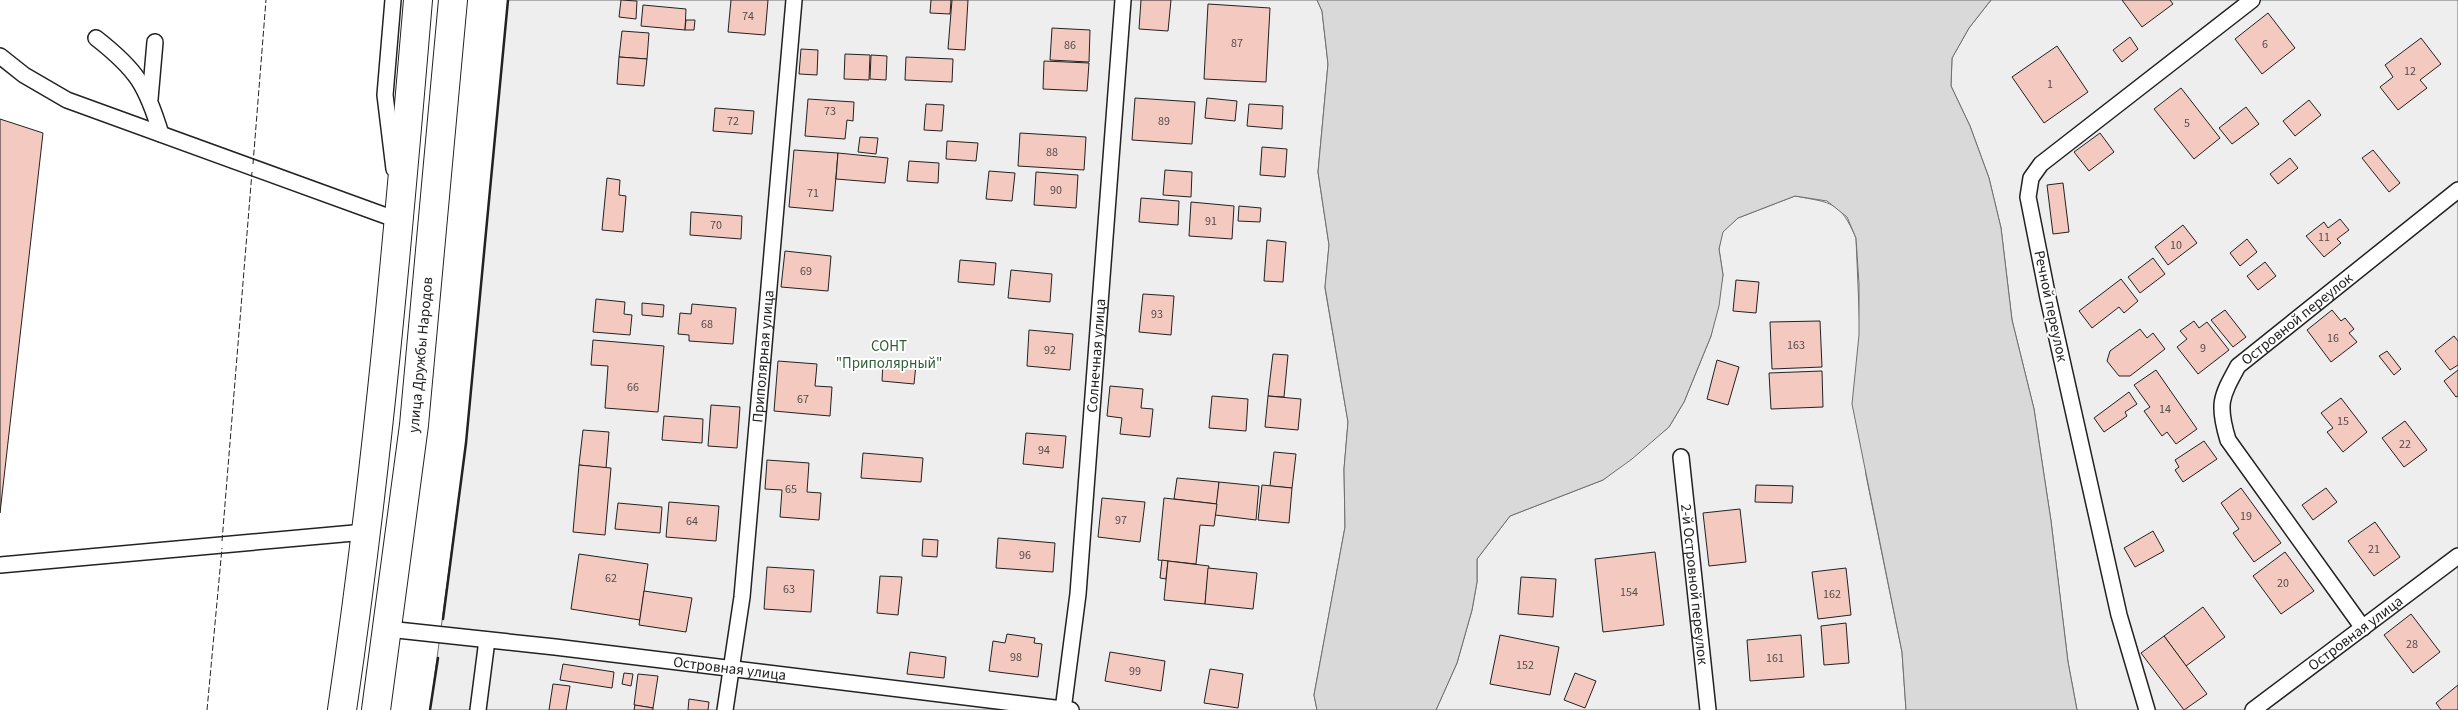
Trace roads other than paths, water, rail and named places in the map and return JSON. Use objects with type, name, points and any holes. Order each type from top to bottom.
[{"type":"main road","points":[[342,710],[365,532],[400,221],[418,0]]},
{"type":"main road","name":"улица Дружбы Народов","points":[[376,710],[415,416],[453,0]]},
{"type":"lane","points":[[0,56],[24,75],[67,100],[400,221],[384,95],[393,0]]},
{"type":"lane","name":"Приполярная улица","points":[[725,710],[744,578],[794,0]]},
{"type":"lane","name":"Солнечная улица","points":[[1065,710],[1078,594],[1124,0]]},
{"type":"lane","name":"Речной переулок","points":[[2147,710],[2119,615],[2048,298],[2028,197],[2031,178],[2041,164],[2252,0]]},
{"type":"lane","points":[[96,38],[137,76],[150,99],[161,134]]},
{"type":"lane","points":[[150,99],[155,42]]},
{"type":"lane","name":"Островной переулок","points":[[2363,628],[2228,440],[2221,418],[2220,403],[2238,366],[2458,190]]},
{"type":"lane","name":"2-й Островной переулок","points":[[1681,457],[1708,710]]},
{"type":"lane","points":[[0,565],[365,532]]},
{"type":"lane","name":"Островная улица","points":[[2253,710],[2458,556]]},
{"type":"lane","name":"Островная улица","points":[[388,629],[731,668],[1065,710]]},
{"type":"lane","points":[[478,710],[487,640]]},
{"type":"park label","name":"СОНТ \"Приполярный\"","points":[[889,354]]}]
